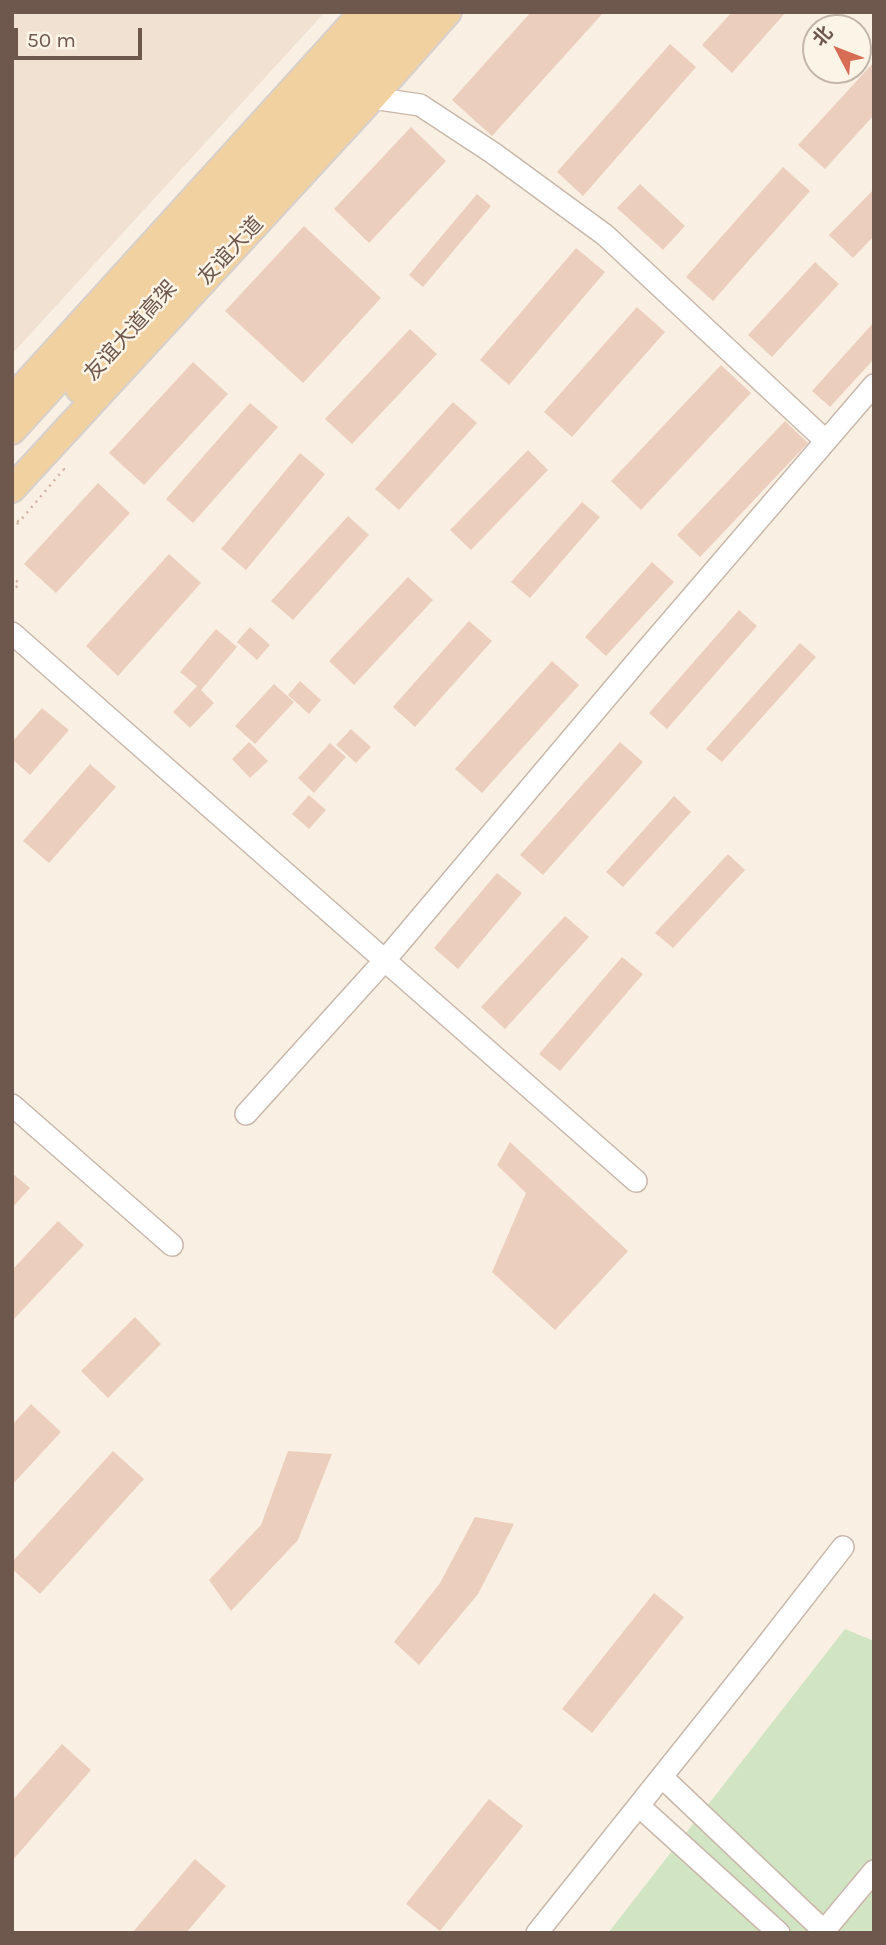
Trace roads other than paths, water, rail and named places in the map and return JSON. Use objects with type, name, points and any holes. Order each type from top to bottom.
[{"type":"main road","points":[[12,399],[363,12]]},
{"type":"main road","name":"友谊大道高架","points":[[12,431],[391,12]]},
{"type":"main road","name":"友谊大道高架","points":[[12,463],[419,12]]},
{"type":"main road","name":"友谊大道","points":[[12,489],[448,12]]},
{"type":"street","points":[[372,98],[420,105],[493,153],[605,235],[826,441]]},
{"type":"street","points":[[246,1114],[385,960],[874,385]]},
{"type":"street","points":[[12,633],[636,1181]]},
{"type":"street","points":[[12,1105],[172,1245]]},
{"type":"street","points":[[537,1933],[843,1547]]},
{"type":"street","points":[[662,1777],[825,1932],[874,1871]]},
{"type":"street","points":[[639,1806],[779,1933]]}]
